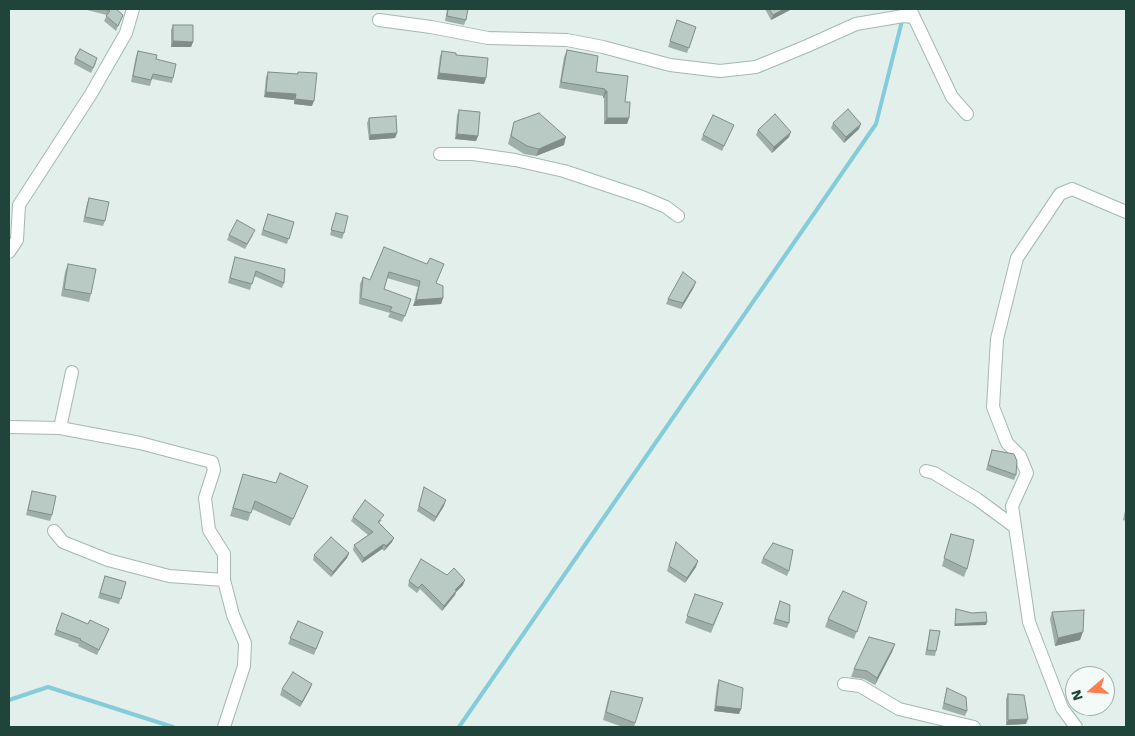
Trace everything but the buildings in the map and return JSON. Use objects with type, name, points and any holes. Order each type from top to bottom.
[{"type":"street","points":[[9,252],[17,240],[19,205],[91,94],[126,33],[133,9]]},
{"type":"street","points":[[378,20],[431,27],[488,38],[567,40],[670,65],[720,71],[756,67],[856,24],[912,13],[952,97],[967,114]]},
{"type":"street","points":[[440,154],[473,154],[564,171],[642,197],[666,207],[678,216]]},
{"type":"street","points":[[1076,727],[1062,708],[1029,622],[1012,506],[1027,473],[1020,456],[1007,442],[993,407],[997,339],[1017,258],[1060,194],[1072,189],[1126,212]]},
{"type":"street","points":[[60,428],[72,372]]},
{"type":"street","points":[[9,427],[60,428],[140,443],[212,462],[214,470],[205,498],[209,530],[224,554],[224,580],[233,615],[245,643],[244,666],[224,727]]},
{"type":"street","points":[[926,471],[934,473],[977,499],[1015,527]]},
{"type":"street","points":[[54,531],[63,542],[108,560],[169,576],[224,580]]},
{"type":"street","points":[[844,684],[860,686],[899,709],[974,727]]},
{"type":"waterway","points":[[459,727],[876,124],[905,9]]},
{"type":"waterway","points":[[9,700],[48,687],[173,727]]}]
